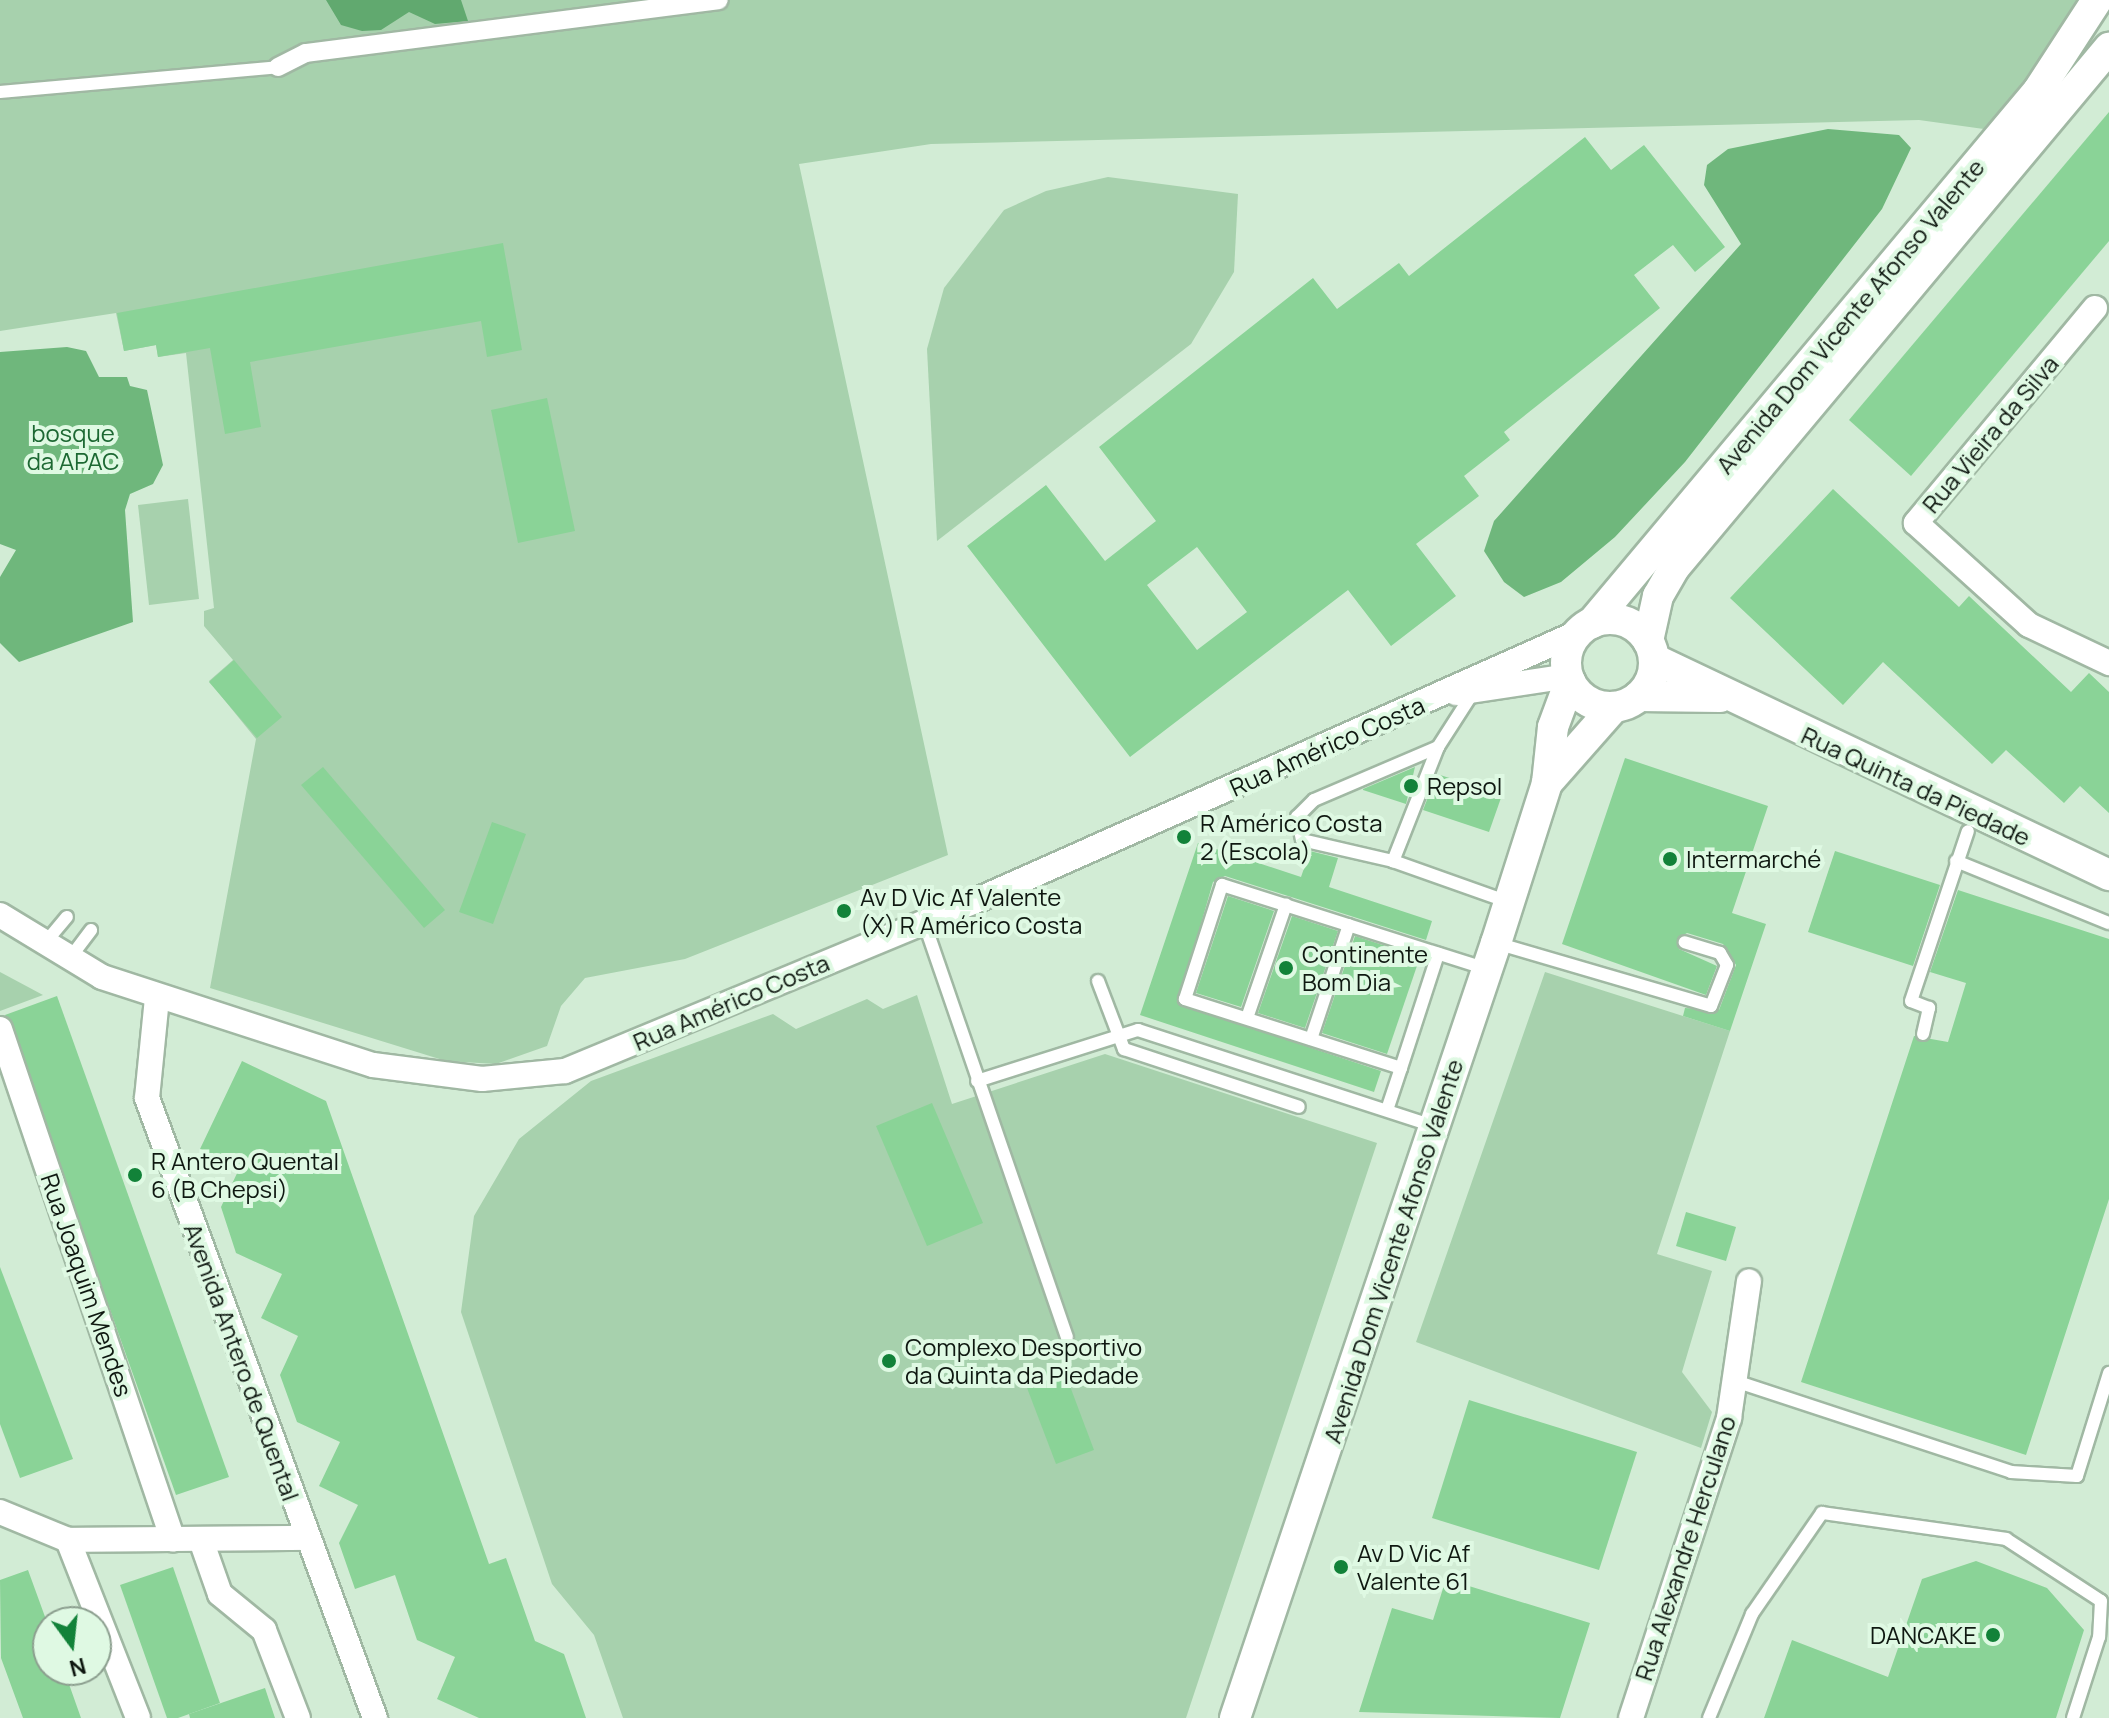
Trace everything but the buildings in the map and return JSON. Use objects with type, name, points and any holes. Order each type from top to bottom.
[{"type":"street","points":[[278,67],[306,53],[719,0]]},
{"type":"street","name":"Avenida Dom Vicente Afonso Valente","points":[[1584,628],[2038,91],[2097,0]]},
{"type":"street","name":"Avenida Dom Vicente Afonso Valente","points":[[1651,650],[1658,596],[1675,567],[2109,48]]},
{"type":"street","name":"Rua Vieira da Silva","points":[[2095,308],[1916,523],[2029,625],[2109,663]]},
{"type":"street","points":[[1445,694],[1517,654],[1584,628],[1629,624],[1651,650],[1627,702]]},
{"type":"street","points":[[1584,628],[1567,653],[1569,679],[1588,701],[1722,697]]},
{"type":"street","name":"Rua Quinta da Piedade","points":[[1651,650],[1722,697],[2109,875]]},
{"type":"street","points":[[1445,694],[1569,679]]},
{"type":"street","name":"Avenida Dom Vicente Afonso Valente","points":[[1235,1718],[1492,956],[1547,783],[1553,727],[1569,679]]},
{"type":"street","name":"Rua Américo Costa","points":[[0,915],[70,958],[157,998],[212,1009],[373,1065],[482,1079],[565,1071],[924,922],[1445,694]]},
{"type":"street","name":"Avenida Dom Vicente Afonso Valente","points":[[1547,783],[1627,702]]},
{"type":"street","name":"Avenida Antero de Quental","points":[[157,998],[147,1098],[375,1718]]},
{"type":"street","name":"Rua Joaquim Mendes","points":[[0,1029],[173,1540]]},
{"type":"street","name":"Rua Alexandre Herculano","points":[[1631,1718],[1729,1418],[1732,1380],[1749,1281]]},
{"type":"street","points":[[0,1512],[68,1540],[307,1538]]},
{"type":"street","points":[[68,1540],[138,1718]]},
{"type":"street","points":[[201,1540],[220,1594],[264,1630],[298,1718]]},
{"type":"lane","points":[[0,92],[278,67]]},
{"type":"lane","points":[[1393,861],[1438,747],[1474,691]]},
{"type":"lane","points":[[1438,747],[1314,800],[1297,817],[1302,840],[1393,861],[1509,902]]},
{"type":"lane","points":[[1923,1034],[1929,1008],[1911,1001],[1968,831]]},
{"type":"lane","points":[[1956,861],[2109,923]]},
{"type":"lane","points":[[1401,1068],[1185,999],[1222,885],[1438,954],[1492,956],[1711,1006],[1727,965],[1720,953],[1685,942]]},
{"type":"lane","points":[[1247,1018],[1286,905]]},
{"type":"lane","points":[[45,943],[67,917]]},
{"type":"lane","points":[[924,922],[1067,1337]]},
{"type":"lane","points":[[1311,1039],[1349,925]]},
{"type":"lane","points":[[70,958],[91,930]]},
{"type":"lane","points":[[1387,1110],[1438,954]]},
{"type":"lane","points":[[1098,981],[1114,1032],[1132,1053],[1299,1107]]},
{"type":"lane","points":[[977,1081],[1114,1032],[1138,1030],[1435,1126]]},
{"type":"lane","points":[[1732,1380],[2011,1472],[2077,1476],[2109,1373]]},
{"type":"lane","points":[[1709,1718],[1752,1614],[1822,1513],[2006,1539],[2101,1601],[2099,1637],[2073,1718]]},
{"type":"shaded area","points":[[0,0],[2081,0],[1991,130],[1919,120],[931,144],[799,164],[948,855],[685,959],[585,978],[561,1006],[547,1046],[496,1064],[446,1061],[210,988],[256,739],[209,681],[233,660],[204,626],[204,611],[214,608],[186,353],[158,357],[156,345],[124,351],[116,313],[0,331]]},
{"type":"shaded area","points":[[326,0],[461,0],[468,21],[435,24],[409,12],[381,30],[362,31],[341,25]]},
{"type":"shaded area","points":[[1108,177],[1238,194],[1234,272],[1191,344],[937,541],[927,349],[944,288],[1004,210],[1046,191]]},
{"type":"shaded area","points":[[188,499],[199,599],[149,605],[138,505]]},
{"type":"shaded area","points":[[0,972],[43,995],[0,1011]]},
{"type":"shaded area","points":[[1545,972],[1730,1031],[1657,1254],[1712,1271],[1682,1372],[1712,1412],[1701,1448],[1416,1342]]},
{"type":"shaded area","name":"Complexo Desportivo da Quinta da Piedade","points":[[917,995],[952,1104],[1105,1054],[1377,1143],[1186,1718],[623,1718],[594,1635],[552,1584],[461,1312],[474,1216],[519,1139],[591,1081],[773,1014],[796,1029],[867,999],[883,1009]]},
{"type":"green space","points":[[1828,129],[1899,135],[1911,148],[1882,209],[1685,462],[1615,537],[1561,582],[1524,597],[1504,582],[1484,551],[1494,521],[1741,244],[1704,185],[1707,165],[1728,149]]},
{"type":"green space","name":"bosque da APAC","points":[[67,347],[86,351],[99,377],[127,377],[130,386],[147,390],[163,465],[153,484],[130,494],[125,510],[133,622],[19,662],[0,643],[0,577],[16,550],[0,544],[0,352]]},
{"type":"place","name":"Repsol","points":[[1411,786]]},
{"type":"place","name":"R Américo Costa 2 (Escola)","points":[[1184,837]]},
{"type":"place","name":"Intermarché","points":[[1670,859]]},
{"type":"place","name":"Av D Vic Af Valente (X) R Américo Costa","points":[[844,911]]},
{"type":"place","name":"Continente Bom Dia","points":[[1286,968]]},
{"type":"place","name":"R Antero Quental 6 (B Chepsi)","points":[[135,1175]]},
{"type":"place","name":"Complexo Desportivo da Quinta da Piedade","points":[[889,1361]]},
{"type":"place","name":"Av D Vic Af Valente 61","points":[[1341,1567]]},
{"type":"place","name":"DANCAKE","points":[[1993,1635]]}]
